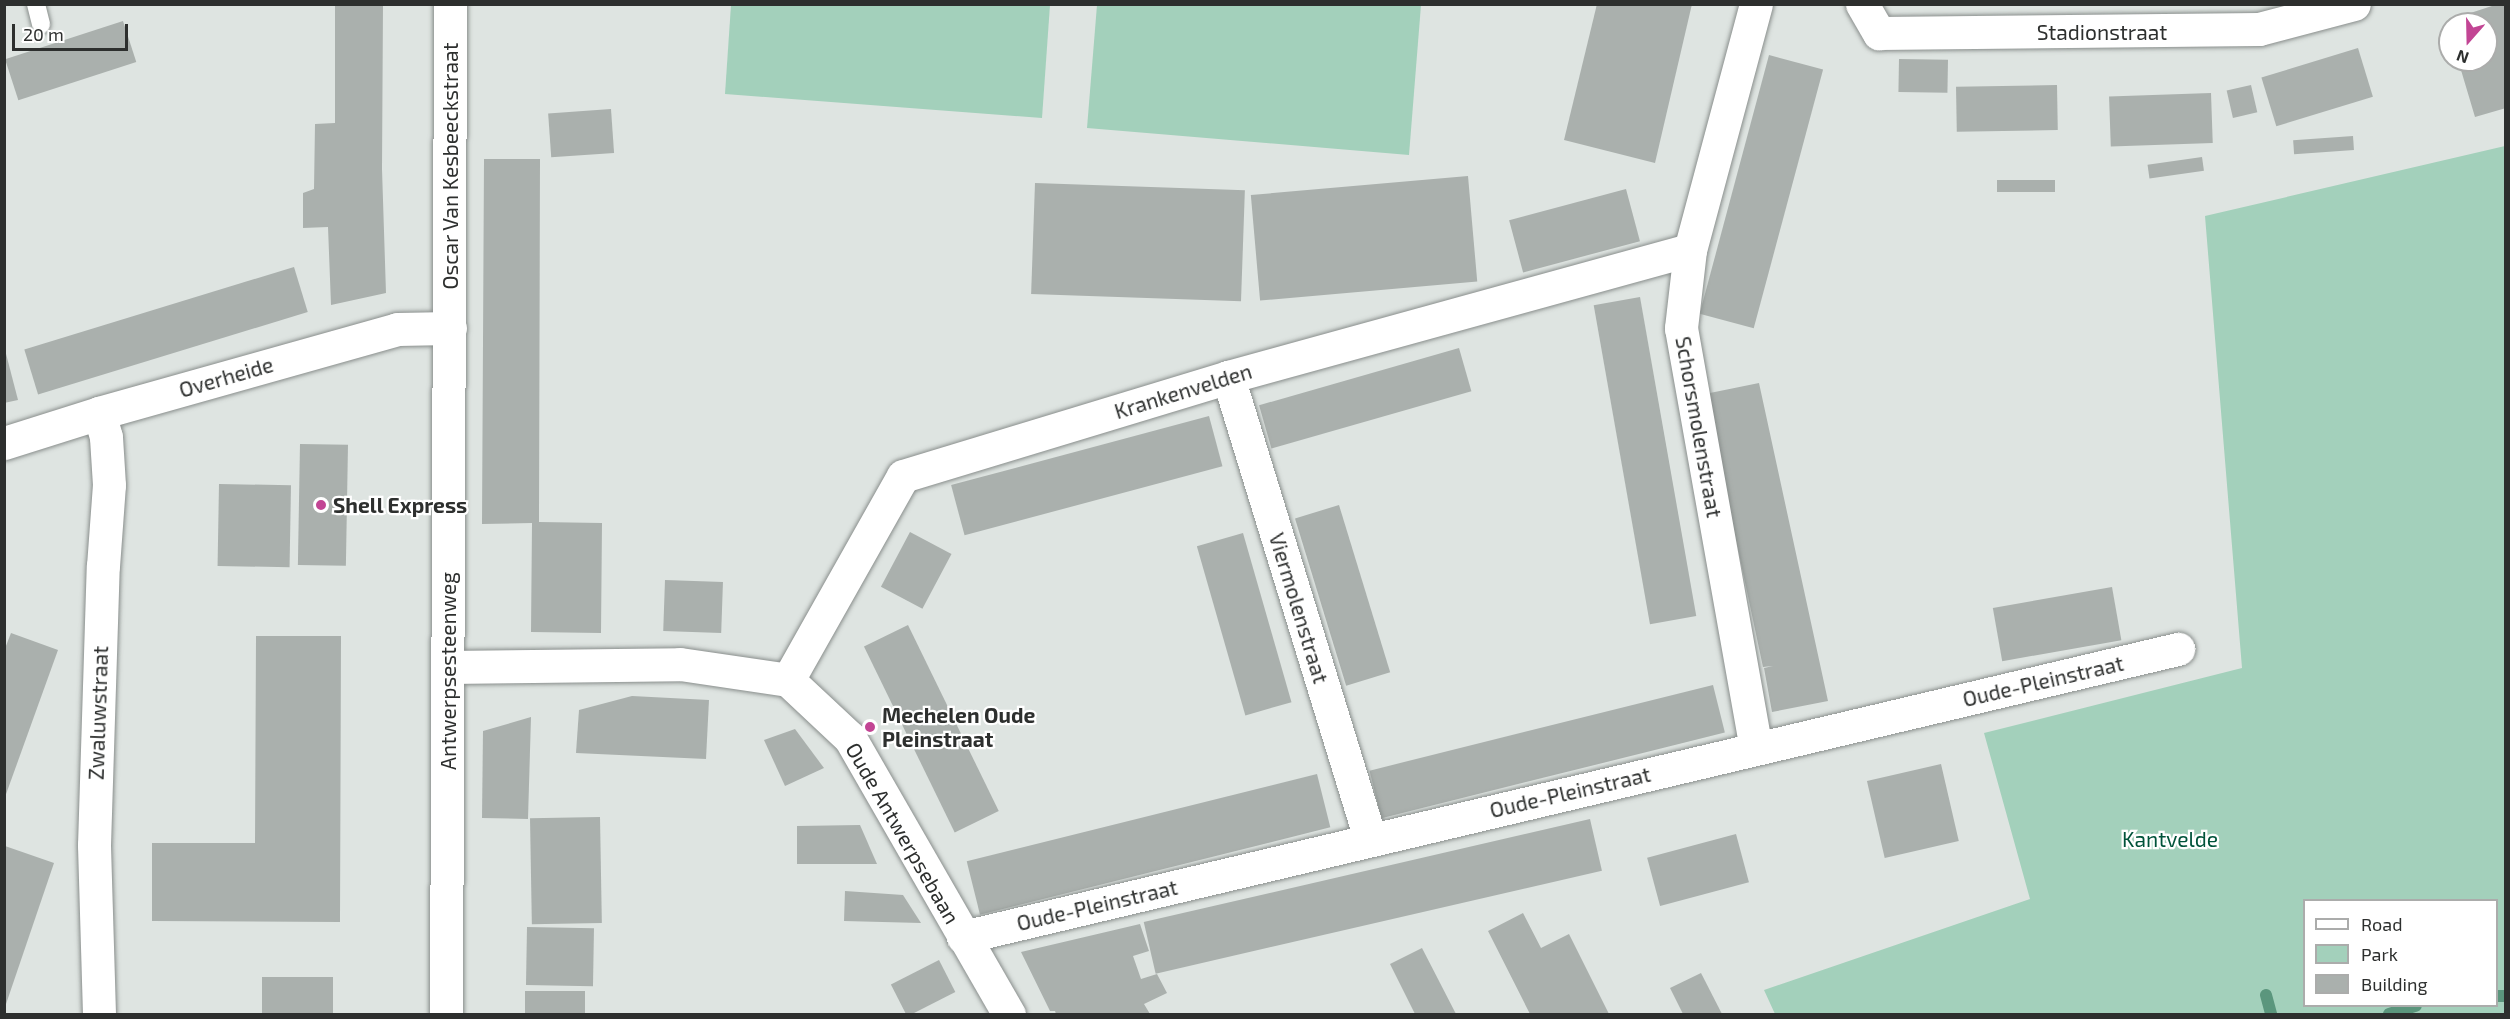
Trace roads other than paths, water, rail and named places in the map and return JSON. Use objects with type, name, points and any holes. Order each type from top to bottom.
[{"type":"street","name":"Oscar Van Kesbeeckstraat","points":[[450,4],[450,328]]},
{"type":"street","name":"Schorsmolenstraat","points":[[1756,4],[1690,250],[1681,328],[1756,747]]},
{"type":"street","name":"Stadionstraat","points":[[1862,4],[1879,33],[2138,18],[2259,29],[2354,4]]},
{"type":"street","name":"Krankenvelden","points":[[788,680],[903,476],[1228,377],[1690,250]]},
{"type":"street","name":"Overheide","points":[[4,442],[397,329],[450,328]]},
{"type":"street","name":"Antwerpsesteenweg","points":[[446,1014],[450,328]]},
{"type":"street","name":"Viermolenstraat","points":[[1228,377],[1370,840]]},
{"type":"street","name":"Zwaluwstraat","points":[[99,413],[106,437],[109,485],[103,566],[94,845],[99,1014]]},
{"type":"street","name":"Oude-Pleinstraat","points":[[963,937],[1756,747],[2178,649]]},
{"type":"street","points":[[448,667],[680,664],[788,680]]},
{"type":"street","name":"Oude Antwerpsebaan","points":[[788,680],[850,738],[1009,1014]]},
{"type":"lane","points":[[36,4],[41,24]]},
{"type":"waterway","points":[[2266,995],[2271,1014]]},
{"type":"waterway","points":[[2498,996],[2506,996]]},
{"type":"waterway","points":[[2389,1014],[2413,1007]]},
{"type":"place","name":"Shell Express","points":[[321,505]]},
{"type":"place","name":"Mechelen Oude Pleinstraat","points":[[870,727]]},
{"type":"park label","name":"Kantvelde","points":[[2170,839]]}]
